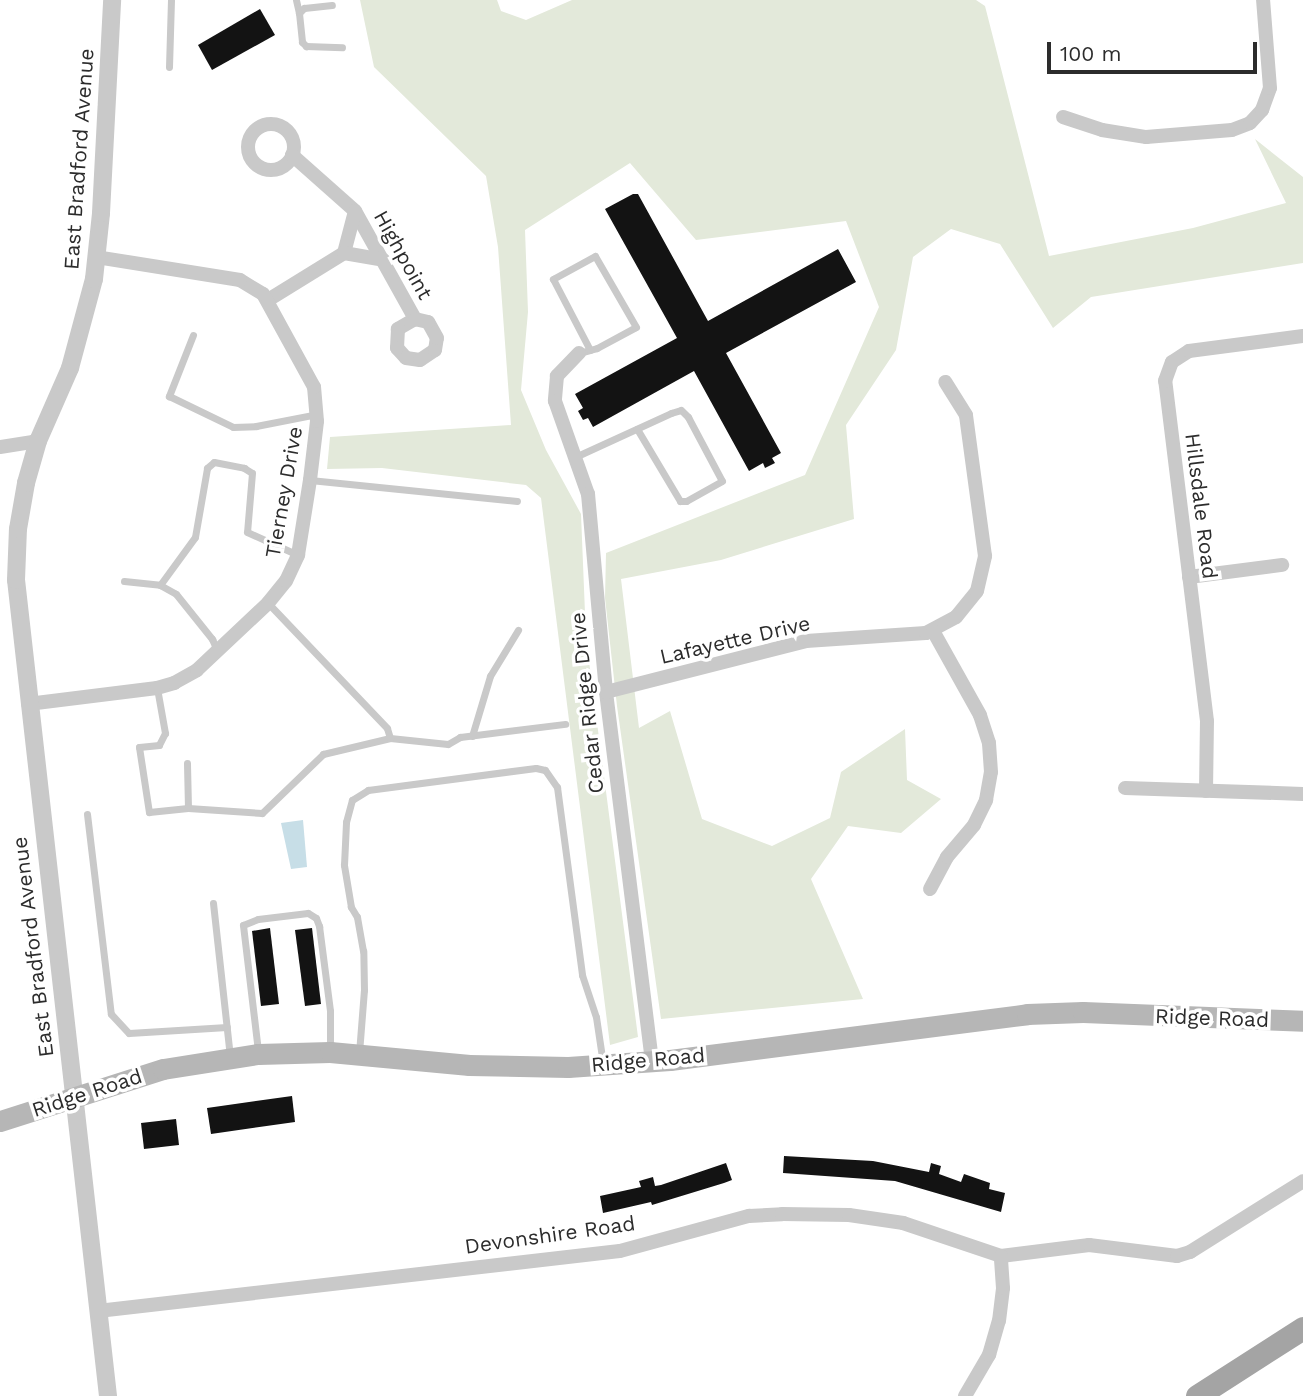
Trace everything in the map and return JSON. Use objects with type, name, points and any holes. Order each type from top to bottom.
[{"type":"main road","name":"Ridge Road","points":[[0,1121],[163,1069],[230,1056],[330,1052],[469,1065],[603,1066],[1027,1014],[1083,1013],[1303,1021]]},
{"type":"main road","points":[[1197,1396],[1303,1328]]},
{"type":"street","name":"East Bradford Avenue","points":[[108,1396],[28,704],[16,554],[22,504],[38,440],[70,368],[89,304],[97,257],[112,0]]},
{"type":"street","points":[[1063,117],[1102,130],[1146,137],[1232,130],[1250,122],[1262,110],[1270,88],[1263,0]]},
{"type":"street","name":"Highpoint","points":[[292,155],[355,211],[415,318]]},
{"type":"street","name":"Highpoint","points":[[344,253],[355,211]]},
{"type":"street","points":[[268,300],[344,253],[383,260]]},
{"type":"street","name":"Tierney Drive","points":[[28,704],[157,688],[189,675],[268,603],[286,581],[298,555],[310,481],[318,414],[314,387],[268,300],[257,289],[240,280],[97,257]]},
{"type":"street","name":"Hillsdale Road","points":[[1206,791],[1207,721],[1164,387],[1169,368],[1177,358],[1189,351],[1303,336]]},
{"type":"street","name":"Cedar Ridge Drive","points":[[584,351],[557,376],[555,401],[588,494],[606,692],[652,1062]]},
{"type":"street","points":[[930,889],[947,857],[967,837],[981,813],[989,786],[991,758],[980,715],[933,631],[956,617],[971,600],[982,579],[985,555],[966,415],[945,382]]},
{"type":"street","points":[[0,447],[38,440]]},
{"type":"street","points":[[1189,577],[1282,565]]},
{"type":"street","name":"Lafayette Drive","points":[[606,692],[806,641],[933,631]]},
{"type":"street","points":[[1125,788],[1303,794]]},
{"type":"street","points":[[965,1396],[981,1372],[997,1329],[1003,1288],[1001,1256],[1089,1245],[1177,1256],[1190,1252],[1303,1181]]},
{"type":"street","name":"Devonshire Road","points":[[99,1311],[620,1251],[749,1216],[816,1214],[903,1223],[1001,1256]]},
{"type":"lane","points":[[169,67],[171,0]]},
{"type":"lane","points":[[296,0],[302,42],[306,46],[342,47]]},
{"type":"lane","points":[[299,13],[304,8],[332,5]]},
{"type":"lane","points":[[595,256],[636,327],[584,351],[553,279],[595,256]]},
{"type":"lane","points":[[193,335],[169,396],[233,427],[256,426],[318,414]]},
{"type":"lane","points":[[575,457],[671,412],[685,412],[722,481],[686,501],[676,498],[637,429]]},
{"type":"lane","points":[[160,585],[195,537],[207,468],[214,462],[244,468],[252,473],[247,532],[298,555]]},
{"type":"lane","points":[[310,481],[517,500]]},
{"type":"lane","points":[[124,580],[160,585],[176,594],[212,639],[217,651]]},
{"type":"lane","points":[[268,603],[387,728],[390,738]]},
{"type":"lane","points":[[472,736],[490,676],[518,630]]},
{"type":"lane","points":[[157,688],[165,733],[159,745],[139,747],[149,812],[188,808],[262,813],[323,754],[390,738],[448,744],[460,737],[565,724]]},
{"type":"lane","points":[[187,763],[188,808]]},
{"type":"lane","points":[[359,1054],[364,990],[363,951],[357,917],[351,907],[344,865],[346,822],[352,800],[368,790],[536,768],[545,769],[557,787],[582,975],[596,1017],[603,1066]]},
{"type":"lane","points":[[88,814],[111,1014],[129,1033],[227,1027]]},
{"type":"lane","points":[[213,903],[230,1056]]},
{"type":"lane","points":[[258,1054],[243,925],[258,919],[308,913],[316,918],[319,926],[330,1011],[330,1052]]},
{"type":"green space","points":[[360,0],[497,0],[501,11],[526,20],[572,0],[976,0],[985,6],[1049,256],[1193,228],[1286,203],[1255,139],[1303,177],[1303,263],[1091,297],[1053,328],[1000,244],[951,229],[913,257],[896,350],[846,425],[854,519],[721,560],[621,579],[639,728],[670,711],[702,819],[772,846],[830,818],[841,772],[905,729],[907,780],[941,799],[901,833],[848,826],[811,879],[863,999],[661,1019],[617,706],[605,598],[606,553],[805,475],[879,307],[846,221],[696,240],[630,163],[525,230],[528,312],[521,390],[546,450],[581,514],[586,638],[638,1037],[610,1045],[541,498],[526,485],[382,468],[327,469],[330,437],[511,425],[498,247],[486,176],[374,67]]},
{"type":"water","points":[[303,820],[307,867],[291,869],[281,823]]},
{"type":"building","points":[[260,9],[275,35],[212,70],[198,45]]},
{"type":"building","points":[[638,194],[708,321],[838,249],[856,282],[726,353],[781,453],[772,458],[775,463],[765,468],[763,463],[749,471],[694,371],[593,427],[588,418],[583,420],[578,411],[583,408],[575,394],[677,338],[605,209]]},
{"type":"building","points":[[270,928],[279,1004],[261,1006],[252,931]]},
{"type":"building","points":[[312,928],[321,1004],[305,1006],[295,930]]},
{"type":"building","points":[[292,1096],[295,1122],[211,1134],[207,1108]]},
{"type":"building","points":[[176,1119],[179,1145],[144,1149],[141,1123]]},
{"type":"building","points":[[784,1156],[873,1161],[929,1172],[931,1163],[941,1166],[939,1174],[961,1182],[964,1174],[990,1183],[989,1189],[1005,1193],[1001,1212],[895,1181],[783,1173]]},
{"type":"building","points":[[726,1163],[732,1180],[652,1205],[651,1202],[603,1213],[600,1196],[641,1187],[639,1181],[653,1177],[655,1186],[661,1185]]}]
